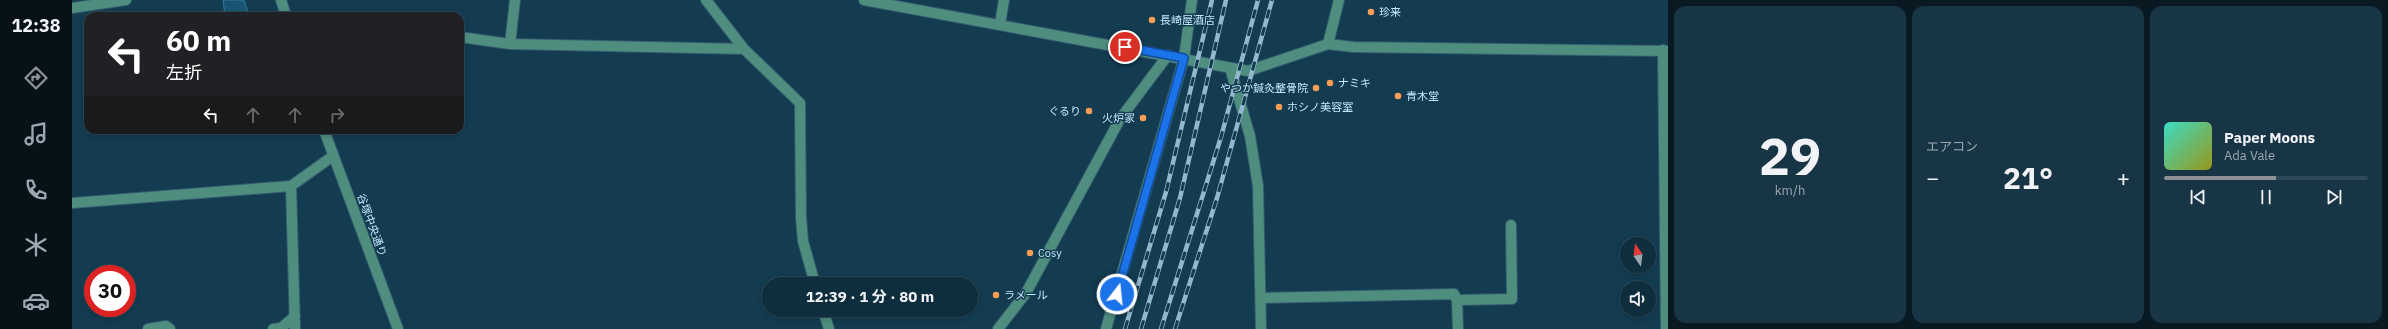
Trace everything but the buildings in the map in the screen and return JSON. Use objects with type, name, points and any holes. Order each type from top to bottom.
[{"type":"street","points":[[72,8],[126,0]]},
{"type":"street","points":[[281,0],[285,12]]},
{"type":"street","points":[[510,44],[515,0]]},
{"type":"street","points":[[706,0],[744,48],[800,103],[801,217],[803,241],[813,277]]},
{"type":"street","points":[[864,0],[1248,71],[1328,44],[1353,47],[1665,51],[1666,329]]},
{"type":"street","points":[[1000,24],[1004,0]]},
{"type":"street","points":[[1106,329],[1184,58],[1192,0]]},
{"type":"street","points":[[1328,44],[1339,0]]},
{"type":"street","points":[[464,38],[510,44],[744,48]]},
{"type":"street","points":[[998,329],[1026,293],[1120,119],[1168,55]]},
{"type":"street","points":[[1230,68],[1250,136],[1258,186],[1261,329]]},
{"type":"street","name":"谷塚中央通り","points":[[325,134],[398,329]]},
{"type":"street","points":[[72,203],[290,186],[333,156]]},
{"type":"street","points":[[290,186],[295,329]]},
{"type":"street","points":[[1457,300],[1512,299],[1511,225]]},
{"type":"street","points":[[1261,298],[1454,294],[1457,300],[1458,329]]},
{"type":"street","points":[[273,329],[281,328],[295,316]]},
{"type":"street","points":[[825,317],[829,329]]},
{"type":"street","points":[[148,329],[166,326],[170,329]]},
{"type":"railway","points":[[1125,329],[1166,192],[1212,0]]},
{"type":"railway","points":[[1141,329],[1180,198],[1226,0]]},
{"type":"railway","points":[[1161,329],[1221,137],[1258,0]]},
{"type":"railway","points":[[1175,329],[1217,198],[1272,0]]},
{"type":"place","name":"珍来","points":[[1371,12]]},
{"type":"place","name":"長崎屋酒店","points":[[1152,20]]},
{"type":"place","name":"ナミキ","points":[[1330,83]]},
{"type":"place","name":"やつか鍼灸整骨院","points":[[1316,88]]},
{"type":"place","name":"青木堂","points":[[1398,96]]},
{"type":"place","name":"ホシノ美容室","points":[[1279,107]]},
{"type":"place","name":"ぐるり","points":[[1089,111]]},
{"type":"place","name":"火炉家","points":[[1143,118]]},
{"type":"place","name":"Cosy","points":[[1030,253]]},
{"type":"place","name":"ラメール","points":[[996,295]]},
{"type":"route","points":[[1117,294],[1184,58],[1125,47]]}]
